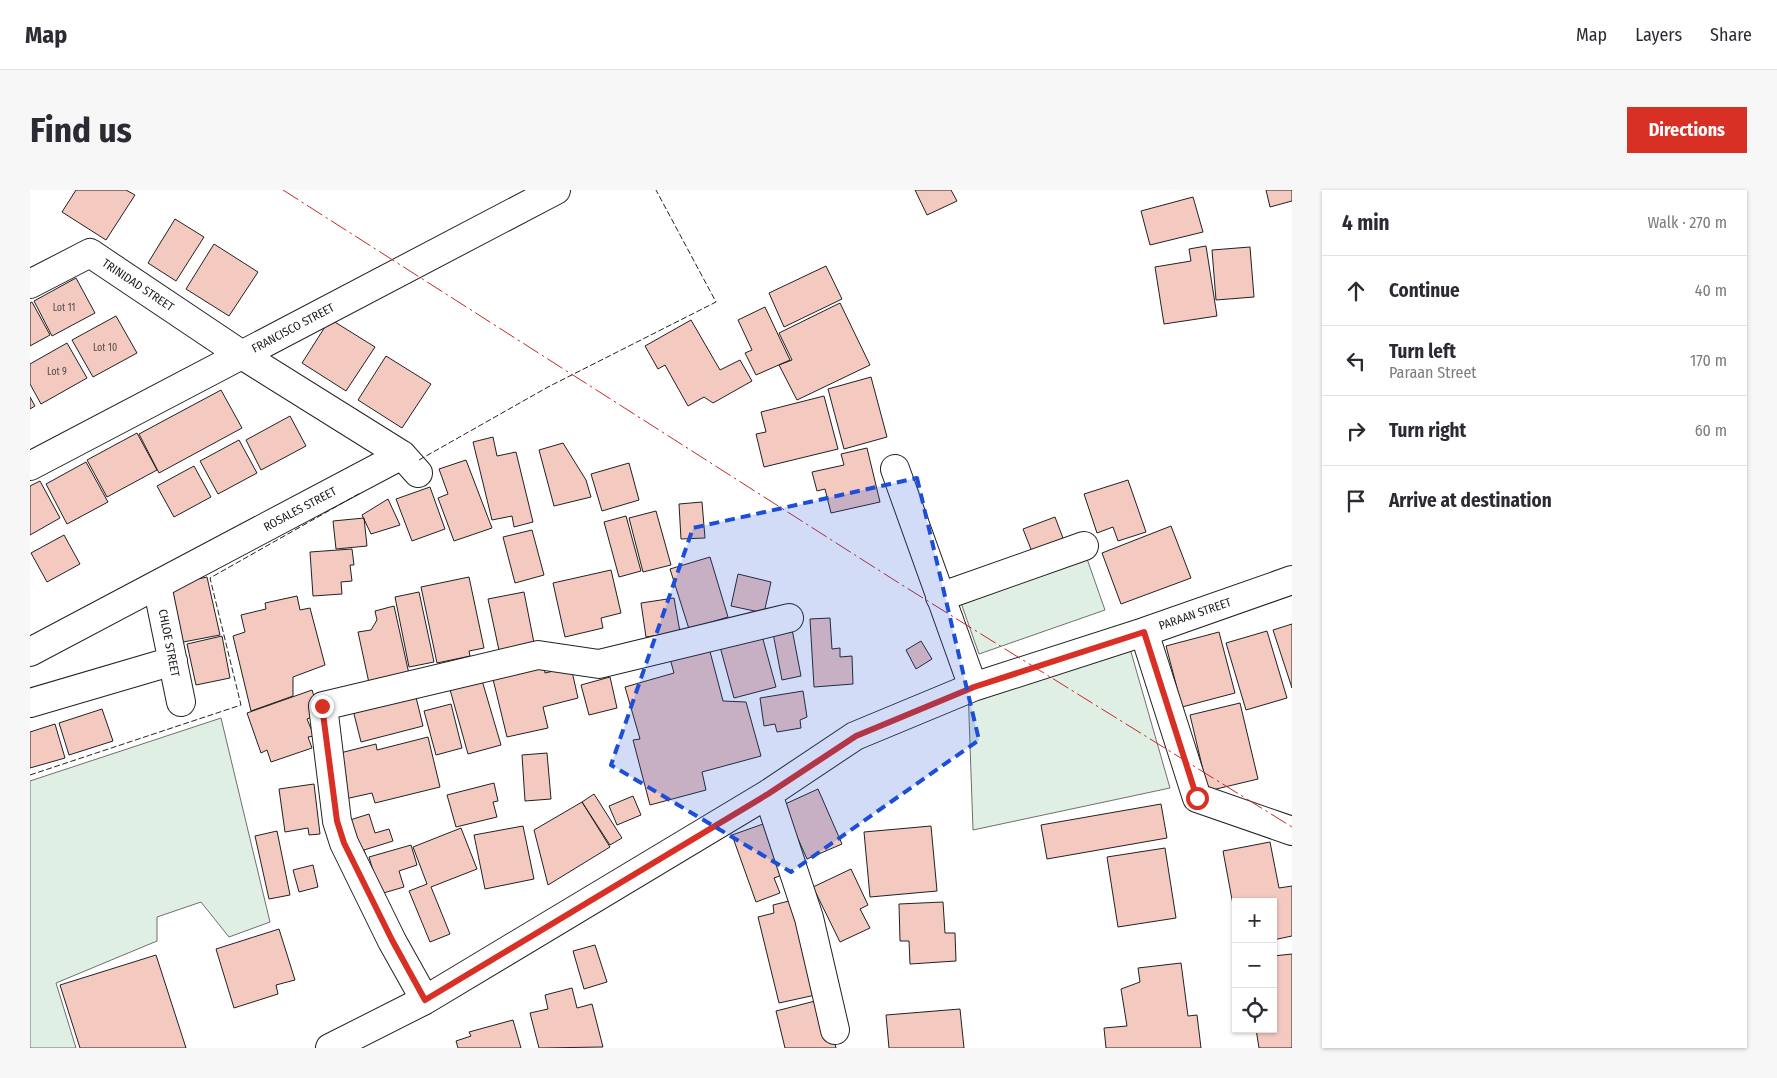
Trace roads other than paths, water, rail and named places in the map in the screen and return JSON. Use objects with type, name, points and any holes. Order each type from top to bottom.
[{"type":"street","name":"FRANCISCO STREET","points":[[30,466],[556,190]]},
{"type":"street","name":"TRINIDAD STREET","points":[[30,284],[90,253],[242,355]]},
{"type":"street","name":"ROSALES STREET","points":[[30,652],[157,585],[410,464],[242,355]]},
{"type":"street","points":[[895,469],[974,687]]},
{"type":"street","points":[[940,597],[1084,546]]},
{"type":"street","name":"PARAAN STREET","points":[[330,1048],[425,1000],[768,794],[856,736],[974,687],[1144,632],[1292,580]]},
{"type":"street","name":"CHLOE STREET","points":[[157,585],[181,702]]},
{"type":"street","points":[[425,1000],[392,940],[344,843],[337,821],[322,706],[538,655],[599,664],[789,618]]},
{"type":"street","points":[[1144,632],[1197,798],[1292,831]]},
{"type":"street","points":[[30,703],[173,661]]},
{"type":"street","points":[[768,794],[809,918],[836,1030]]}]
